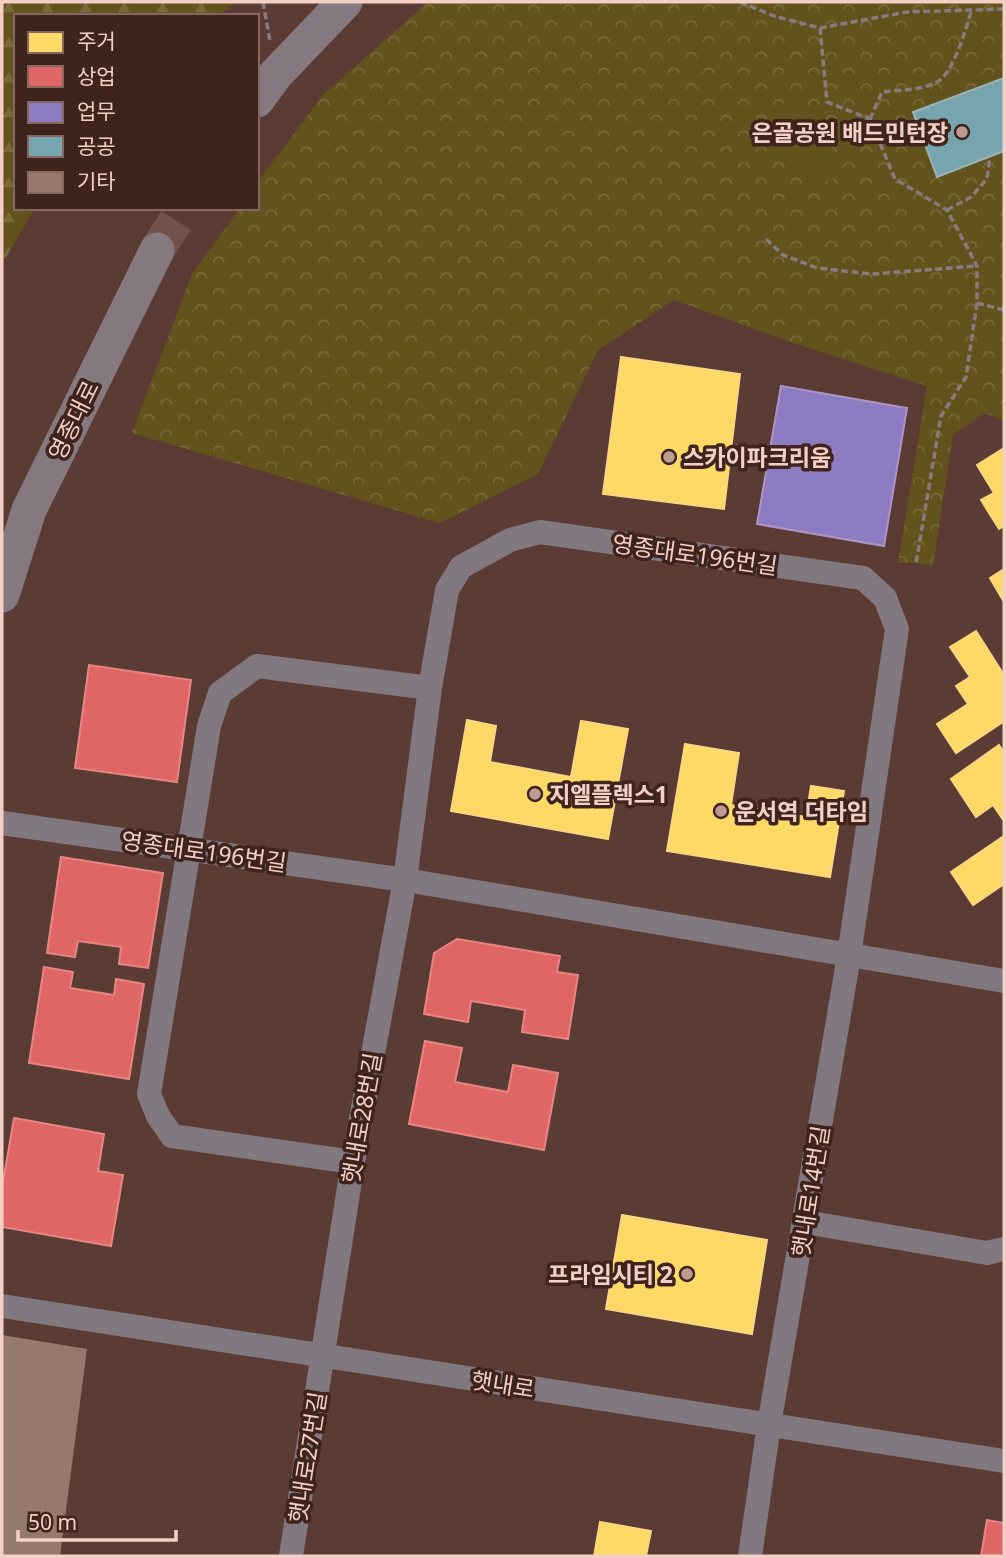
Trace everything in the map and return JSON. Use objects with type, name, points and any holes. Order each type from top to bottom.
[{"type":"main road","points":[[259,97],[276,74],[345,2]]},
{"type":"main road","name":"영종대로","points":[[2,596],[29,510],[157,250]]},
{"type":"street","name":"영종대로196번길","points":[[405,880],[430,688],[447,590],[461,567],[510,540],[540,532],[863,578],[885,598],[897,629],[849,956]]},
{"type":"street","points":[[353,1162],[172,1136],[158,1116],[149,1094],[188,848],[209,726],[220,693],[257,666],[430,688]]},
{"type":"street","name":"영종대로196번길","points":[[2,823],[405,880],[1004,981]]},
{"type":"street","name":"햇내로28번길","points":[[323,1357],[353,1162],[405,880]]},
{"type":"street","name":"햇내로14번길","points":[[750,1556],[769,1425],[849,956]]},
{"type":"street","points":[[805,1222],[987,1253],[1004,1248]]},
{"type":"street","name":"햇내로","points":[[2,1306],[1004,1461]]},
{"type":"street","name":"햇내로27번길","points":[[291,1556],[323,1357]]},
{"type":"path","points":[[740,2],[774,16],[820,28],[906,12],[1004,9]]},
{"type":"path","points":[[870,119],[882,92],[934,84],[945,77],[972,9]]},
{"type":"path","points":[[820,28],[827,102],[870,119],[895,179],[947,210],[978,265],[977,303],[966,377],[941,416],[916,563]]},
{"type":"path","points":[[947,210],[971,197],[988,179],[990,157]]},
{"type":"path","points":[[766,239],[783,255],[817,268],[872,274],[978,265]]},
{"type":"path","points":[[977,303],[1004,310]]},
{"type":"green space","points":[[2,2],[233,3],[222,14],[14,14],[14,210],[34,210],[2,264]]},
{"type":"green space","points":[[428,2],[1004,2],[1004,420],[984,413],[953,435],[933,566],[898,563],[927,386],[790,342],[674,300],[598,350],[538,474],[440,523],[132,433],[192,274],[239,210],[259,210],[259,180],[323,95]]},
{"type":"green space","points":[[815,107],[843,174],[805,189],[778,122]]},
{"type":"building: 주거","name":"스카이파크리움","points":[[621,357],[740,374],[724,509],[603,494]]},
{"type":"building: 주거","points":[[1004,448],[1004,526],[999,529],[981,500],[994,493],[977,465]]},
{"type":"building: 주거","points":[[1004,569],[1004,602],[990,578]]},
{"type":"building: 주거","points":[[976,631],[1004,675],[1004,725],[1003,722],[956,753],[937,724],[968,704],[956,686],[970,677],[950,647]]},
{"type":"building: 주거","name":"지엘플렉스1","points":[[467,720],[496,726],[490,762],[571,777],[581,721],[628,729],[608,839],[451,811]]},
{"type":"building: 주거","name":"운서역 더타임","points":[[685,744],[739,753],[731,805],[806,817],[811,786],[844,791],[830,877],[667,851]]},
{"type":"building: 주거","points":[[999,745],[1004,753],[1004,821],[993,805],[976,817],[951,779]]},
{"type":"building: 주거","points":[[1004,836],[1004,884],[973,905],[951,872]]},
{"type":"building: 주거","name":"프라임시티 2","points":[[622,1215],[767,1240],[752,1334],[606,1309]]},
{"type":"building: 주거","points":[[600,1522],[651,1531],[646,1556],[594,1556]]},
{"type":"building: 상업","points":[[89,665],[191,680],[177,782],[75,768]]},
{"type":"building: 상업","points":[[61,857],[163,873],[148,968],[119,964],[121,947],[78,941],[75,957],[47,953]]},
{"type":"building: 상업","points":[[457,939],[560,956],[557,972],[578,975],[568,1039],[522,1032],[525,1010],[471,1001],[468,1022],[424,1014],[434,953]]},
{"type":"building: 상업","points":[[44,967],[73,972],[70,988],[114,995],[116,979],[144,984],[129,1079],[29,1063]]},
{"type":"building: 상업","points":[[425,1041],[462,1048],[455,1082],[508,1092],[513,1065],[558,1073],[544,1150],[409,1124]]},
{"type":"building: 상업","points":[[14,1118],[104,1134],[98,1171],[123,1175],[111,1246],[2,1227],[2,1188]]},
{"type":"building: 상업","points":[[987,1520],[1004,1523],[1004,1556],[981,1556]]},
{"type":"building: 업무","points":[[781,386],[907,408],[884,546],[757,524]]},
{"type":"building: 공공","name":"은골공원 배드민턴장","points":[[1004,78],[1004,151],[937,177],[913,112]]},
{"type":"building: 기타","points":[[2,1335],[87,1349],[60,1556],[2,1556]]},
{"type":"tunnel","points":[[157,250],[183,210]]},
{"type":"place","name":"은골공원 배드민턴장","points":[[962,132]]},
{"type":"place","name":"스카이파크리움","points":[[669,457]]},
{"type":"place","name":"지엘플렉스1","points":[[535,794]]},
{"type":"place","name":"운서역 더타임","points":[[721,811]]},
{"type":"place","name":"프라임시티 2","points":[[687,1274]]}]
